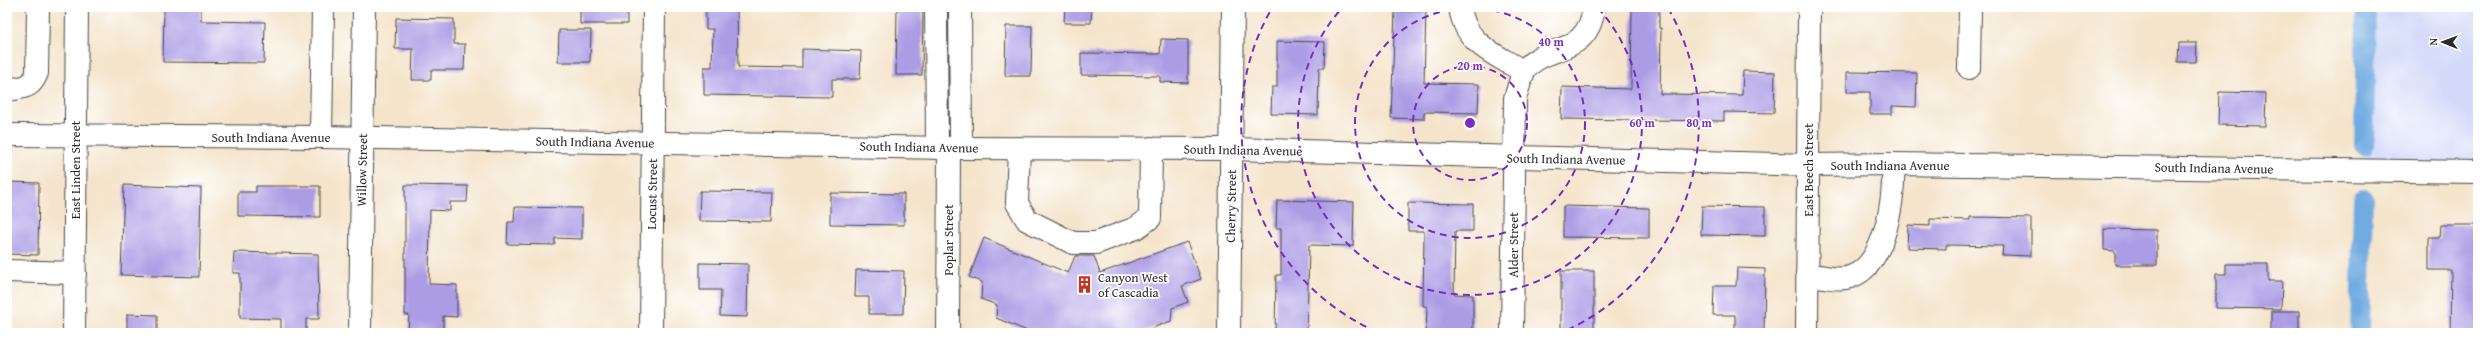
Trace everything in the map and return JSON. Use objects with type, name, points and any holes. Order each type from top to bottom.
[{"type":"main road","points":[[7,90],[28,86],[33,82],[37,73],[38,7]]},
{"type":"main road","name":"East Linden Street","points":[[74,333],[77,7]]},
{"type":"main road","points":[[321,137],[323,7]]},
{"type":"main road","name":"Willow Street","points":[[360,333],[364,7]]},
{"type":"main road","name":"Locust Street","points":[[651,333],[654,7]]},
{"type":"main road","points":[[936,7],[949,148]]},
{"type":"main road","points":[[949,148],[960,7]]},
{"type":"main road","name":"Cherry Street","points":[[1229,333],[1233,7]]},
{"type":"main road","points":[[1460,7],[1462,24],[1472,39],[1524,72],[1539,58],[1574,45],[1588,28],[1594,7]]},
{"type":"main road","name":"East Beech Street","points":[[1807,333],[1809,7]]},
{"type":"main road","points":[[1969,68],[1970,7]]},
{"type":"main road","name":"Alder Street","points":[[1512,333],[1513,158],[1515,98],[1524,72]]},
{"type":"main road","name":"South Indiana Avenue","points":[[7,135],[321,137],[949,148],[1231,149],[1808,165],[1894,164],[2478,172]]},
{"type":"main road","name":"Poplar Street","points":[[948,333],[949,148]]},
{"type":"main road","points":[[1019,148],[1017,203],[1028,220],[1073,243],[1096,243],[1136,228],[1150,218],[1151,148]]},
{"type":"main road","points":[[1807,273],[1849,278],[1867,268],[1878,252],[1890,210],[1894,164]]},
{"type":"main road","points":[[7,271],[75,272]]},
{"type":"shaded area","points":[[2366,7],[2478,7],[2478,172],[2363,170]]},
{"type":"building","points":[[164,7],[201,7],[201,21],[265,22],[264,63],[163,62]]},
{"type":"building","points":[[580,7],[627,7],[627,24],[580,24]]},
{"type":"building","points":[[706,7],[737,7],[738,67],[802,68],[802,49],[861,51],[860,79],[832,79],[832,97],[704,95],[704,67],[712,67],[713,29],[706,29]]},
{"type":"building","points":[[897,7],[923,7],[922,75],[896,75]]},
{"type":"building","points":[[1065,7],[1092,7],[1091,23],[1064,23]]},
{"type":"building","points":[[1632,7],[1659,7],[1659,28],[1661,28],[1660,94],[1742,95],[1743,71],[1775,72],[1774,113],[1724,112],[1724,121],[1561,119],[1562,87],[1631,89]]},
{"type":"building","points":[[1395,11],[1426,11],[1424,83],[1479,84],[1478,113],[1424,112],[1424,119],[1391,118]]},
{"type":"building","points":[[396,18],[454,19],[454,44],[465,44],[464,70],[431,70],[431,80],[412,80],[413,49],[395,49]]},
{"type":"building","points":[[1006,26],[1032,26],[1031,76],[1005,76]]},
{"type":"building","points":[[559,30],[591,30],[590,62],[558,62]]},
{"type":"building","points":[[1161,39],[1188,40],[1188,83],[1160,82],[1160,76],[1081,75],[1081,53],[1160,54]]},
{"type":"building","points":[[1277,41],[1325,42],[1324,68],[1319,68],[1318,115],[1271,114],[1272,87],[1277,87]]},
{"type":"building","points":[[2179,43],[2197,43],[2196,62],[2178,62]]},
{"type":"building","points":[[1847,72],[1917,73],[1916,107],[1892,106],[1892,114],[1870,114],[1870,92],[1847,92]]},
{"type":"building","points":[[2219,92],[2266,93],[2265,126],[2218,125]]},
{"type":"building","points":[[7,182],[39,183],[38,255],[7,254]]},
{"type":"building","points":[[124,185],[201,188],[199,277],[121,275]]},
{"type":"building","points":[[405,185],[468,186],[467,202],[450,202],[450,211],[430,210],[429,284],[457,285],[457,317],[443,316],[443,333],[408,333],[409,315],[405,315]]},
{"type":"building","points":[[256,186],[320,186],[320,217],[238,216],[238,192],[256,192]]},
{"type":"building","points":[[700,191],[772,192],[771,222],[699,221]]},
{"type":"building","points":[[830,193],[904,194],[904,225],[830,224]]},
{"type":"building","points":[[1277,200],[1354,202],[1353,246],[1309,245],[1307,333],[1275,333],[1276,275],[1281,275],[1281,228],[1276,228]]},
{"type":"building","points":[[1408,203],[1473,204],[1473,231],[1455,231],[1454,294],[1473,295],[1473,333],[1426,333],[1427,306],[1423,306],[1424,231],[1408,231]]},
{"type":"building","points":[[1563,206],[1649,208],[1649,238],[1563,237]]},
{"type":"building","points":[[1702,206],[1765,207],[1765,236],[1701,235]]},
{"type":"building","points":[[515,207],[582,208],[582,239],[555,238],[555,245],[507,244],[508,222],[514,222]]},
{"type":"building","points":[[1970,217],[2031,218],[2031,256],[2002,255],[2003,246],[1946,245],[1946,249],[1907,248],[1908,225],[1930,226],[1930,219],[1970,220]]},
{"type":"building","points":[[2440,225],[2477,225],[2478,333],[2450,333],[2451,270],[2429,270],[2429,238],[2439,238]]},
{"type":"building","points":[[2104,229],[2157,230],[2157,265],[2115,265],[2115,251],[2104,250]]},
{"type":"building","name":"Canyon West of Cascadia","points":[[984,238],[1068,273],[1075,256],[1094,256],[1100,273],[1187,242],[1201,279],[1182,286],[1188,302],[1172,308],[1171,321],[1139,333],[1032,333],[996,318],[997,305],[981,299],[982,282],[969,277]]},
{"type":"building","points":[[234,252],[318,254],[319,319],[306,319],[306,333],[281,333],[281,319],[240,318],[240,273],[233,273]]},
{"type":"building","points":[[700,263],[748,264],[747,317],[720,316],[721,290],[700,290]]},
{"type":"building","points":[[2226,264],[2268,264],[2268,281],[2282,281],[2281,309],[2216,308],[2216,274],[2226,274]]},
{"type":"building","points":[[1737,268],[1765,269],[1764,333],[1735,333],[1735,315],[1713,315],[1714,286],[1736,286]]},
{"type":"building","points":[[856,270],[904,271],[903,314],[869,314],[869,297],[855,297]]},
{"type":"building","points":[[1561,271],[1594,271],[1594,333],[1561,333]]},
{"type":"building","points":[[2271,311],[2299,311],[2299,333],[2271,333]]},
{"type":"building","points":[[127,314],[157,315],[157,333],[127,333]]},
{"type":"waterway","points":[[2364,145],[2366,7]]},
{"type":"waterway","points":[[2360,333],[2363,199]]},
{"type":"place","name":"Canyon West of Cascadia","points":[[1085,284]]}]
